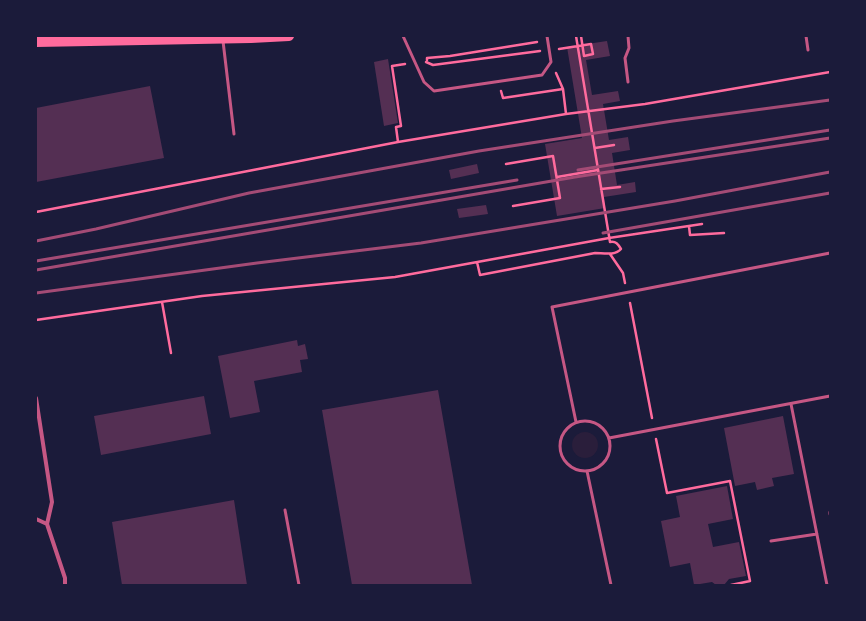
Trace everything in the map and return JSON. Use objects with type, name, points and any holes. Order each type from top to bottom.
[{"type":"main road","points":[[36,42],[289,36]]},
{"type":"street","points":[[36,398],[52,502],[47,524],[65,585]]},
{"type":"street","points":[[36,519],[47,524]]},
{"type":"lane","points":[[403,36],[424,82],[434,91],[542,75],[551,62],[547,36]]},
{"type":"lane","points":[[628,36],[629,48],[625,58],[628,82]]},
{"type":"lane","points":[[806,36],[808,50]]},
{"type":"lane","points":[[223,38],[234,134]]},
{"type":"lane","points":[[576,422],[552,307],[830,253]]},
{"type":"lane","points":[[609,438],[830,396]]},
{"type":"lane","points":[[791,404],[827,585]]},
{"type":"lane","points":[[589,421],[598,424],[604,428],[609,438],[610,446],[608,457],[605,462],[596,469],[587,471],[574,470],[564,461],[560,452],[560,439],[563,432],[576,422],[589,421]]},
{"type":"lane","points":[[587,471],[611,585]]},
{"type":"lane","points":[[284,510],[299,585]]},
{"type":"lane","points":[[771,541],[817,534]]},
{"type":"path","points":[[477,262],[480,275],[595,253],[619,252],[621,249],[619,244],[610,242],[609,238],[576,36]]},
{"type":"path","points":[[555,49],[578,46],[591,44],[593,54],[584,56],[581,36]]},
{"type":"path","points":[[428,62],[427,58],[536,43]]},
{"type":"path","points":[[563,48],[565,54]]},
{"type":"path","points":[[422,62],[428,62],[434,65],[548,50]]},
{"type":"path","points":[[398,142],[396,127],[401,126],[392,66],[405,64]]},
{"type":"path","points":[[36,212],[398,142],[566,114],[645,104],[830,72]]},
{"type":"path","points":[[499,82],[503,98],[563,89],[566,114]]},
{"type":"path","points":[[595,148],[614,145]]},
{"type":"path","points":[[506,164],[553,156],[557,177],[560,198],[513,206]]},
{"type":"path","points":[[557,177],[598,170]]},
{"type":"path","points":[[601,189],[620,187]]},
{"type":"path","points":[[36,320],[202,296],[395,277],[609,238],[702,224]]},
{"type":"path","points":[[689,226],[690,235],[724,233]]},
{"type":"path","points":[[612,253],[623,273],[667,493],[730,481],[750,580],[731,585]]},
{"type":"path","points":[[162,302],[171,353]]},
{"type":"shaded area","points":[[585,432],[594,436],[598,445],[594,454],[585,458],[576,454],[572,445],[576,436]]},
{"type":"building","points":[[607,41],[610,56],[586,60],[592,95],[618,91],[620,101],[603,104],[609,140],[628,137],[630,150],[612,153],[617,185],[635,182],[636,192],[604,197],[605,208],[557,216],[545,144],[582,138],[567,47]]},
{"type":"building","points":[[388,59],[398,123],[384,126],[374,62]]},
{"type":"building","points":[[150,86],[164,158],[36,182],[36,108]]},
{"type":"building","points":[[477,164],[479,173],[451,179],[449,170]]},
{"type":"building","points":[[486,205],[488,214],[459,218],[457,209]]},
{"type":"building","points":[[297,340],[298,346],[305,344],[308,359],[300,360],[302,372],[254,381],[260,412],[230,418],[218,356]]},
{"type":"building","points":[[438,390],[472,585],[352,585],[322,410]]},
{"type":"building","points":[[204,396],[211,434],[101,455],[94,416]]},
{"type":"building","points":[[783,416],[794,474],[772,478],[774,486],[757,490],[755,482],[735,486],[724,428]]},
{"type":"building","points":[[727,486],[733,519],[708,524],[713,547],[739,542],[746,576],[729,579],[724,585],[716,585],[712,582],[694,585],[690,563],[670,567],[661,521],[680,517],[676,496]]},
{"type":"building","points":[[234,500],[247,585],[122,585],[112,522]]},
{"type":"railway","points":[[36,241],[96,229],[249,193],[479,151],[673,121],[830,100]]},
{"type":"railway","points":[[578,170],[830,130]]},
{"type":"railway","points":[[36,270],[575,177],[830,138]]},
{"type":"railway","points":[[36,293],[257,263],[421,243],[675,201],[830,172]]},
{"type":"railway","points":[[36,261],[517,180]]},
{"type":"railway","points":[[603,233],[830,193]]}]
